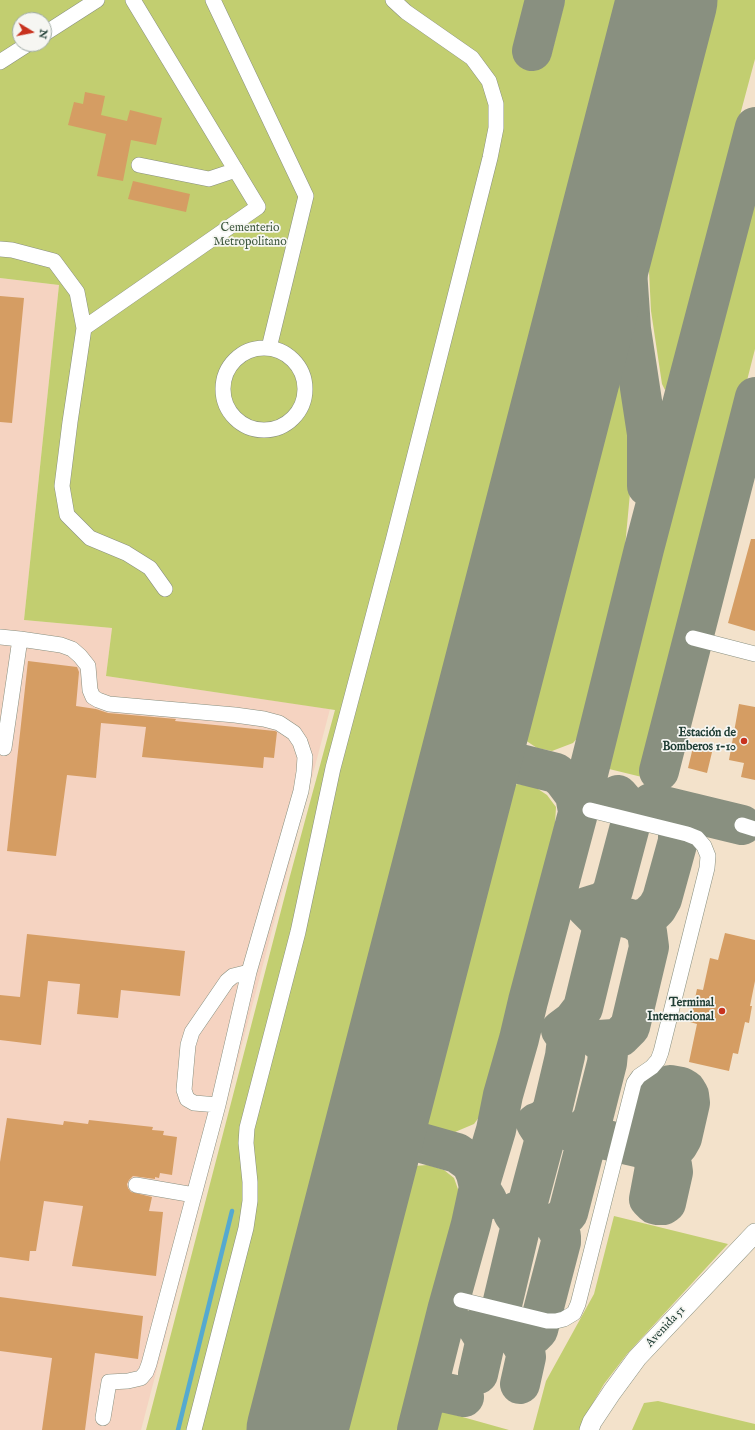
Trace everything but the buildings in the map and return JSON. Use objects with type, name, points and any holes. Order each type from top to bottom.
[{"type":"main road","name":"Avenida 51","points":[[589,1430],[592,1422],[637,1358],[755,1233]]},
{"type":"lane","points":[[52,29],[97,0]]},
{"type":"lane","points":[[84,328],[258,207],[133,0]]},
{"type":"lane","points":[[213,0],[306,196],[269,348]]},
{"type":"lane","points":[[194,1430],[246,1228],[250,1201],[250,1182],[246,1143],[247,1128],[298,932],[333,768],[394,542],[488,166],[496,128],[496,104],[489,81],[472,58],[406,12],[393,0]]},
{"type":"lane","points":[[0,62],[16,52]]},
{"type":"lane","points":[[139,165],[209,179],[236,170]]},
{"type":"lane","points":[[0,249],[12,250],[54,261],[77,292],[84,328],[62,486],[68,514],[90,538],[126,553],[150,568],[165,589]]},
{"type":"lane","points":[[269,348],[283,352],[295,362],[303,375],[305,390],[302,405],[294,418],[282,427],[267,431],[252,429],[238,422],[228,410],[223,396],[223,381],[229,366],[240,355],[254,349],[269,348]]},
{"type":"lane","points":[[0,637],[62,644],[72,649],[88,666],[90,690],[93,696],[109,704],[235,715],[264,719],[279,723],[294,733],[300,742],[305,758],[301,791],[249,972],[218,1105],[146,1372],[141,1378],[128,1381],[109,1382],[103,1418]]},
{"type":"lane","points":[[693,638],[755,654]]},
{"type":"lane","points":[[4,748],[20,639]]},
{"type":"lane","points":[[461,1300],[547,1321],[556,1322],[574,1313],[580,1296],[633,1088],[639,1076],[652,1067],[658,1060],[661,1052],[707,868],[708,856],[704,846],[697,838],[687,834],[590,810]]},
{"type":"lane","points":[[218,1105],[194,1103],[187,1099],[184,1090],[188,1044],[192,1032],[227,981],[233,976],[249,972]]},
{"type":"lane","points":[[136,1185],[194,1195]]},
{"type":"shaded area","points":[[0,278],[59,285],[24,620],[112,628],[106,676],[330,709],[141,1430],[0,1430]]},
{"type":"green space","name":"Cementerio Metropolitano","points":[[0,0],[388,0],[470,61],[486,82],[493,128],[244,1127],[247,1201],[190,1430],[146,1430],[290,876],[335,710],[106,676],[112,628],[24,620],[59,285],[0,278]]},
{"type":"green space","points":[[399,0],[531,0],[518,51],[550,59],[565,0],[636,0],[263,1430],[198,1430],[250,1229],[250,1143],[337,769],[494,159],[492,79]]},
{"type":"green space","points":[[701,0],[755,0],[755,59],[667,388],[665,390],[662,384],[651,311],[649,271],[650,235],[654,196],[662,151]]},
{"type":"green space","points":[[755,196],[755,349],[646,778],[605,768]]},
{"type":"green space","points":[[613,347],[617,355],[623,389],[630,447],[630,493],[625,547],[614,609],[580,735],[573,743],[552,751],[537,748],[525,740],[519,730],[521,703]]},
{"type":"green space","points":[[518,784],[535,787],[547,795],[556,807],[555,824],[482,1113],[474,1124],[455,1132],[442,1131],[427,1124],[421,1112],[417,1092],[493,804],[504,788]]},
{"type":"green space","points":[[428,1165],[444,1170],[454,1178],[459,1192],[456,1208],[461,1209],[404,1430],[331,1430],[394,1188],[405,1172],[413,1166]]},
{"type":"green space","points":[[614,1216],[728,1244],[627,1354],[604,1384],[586,1415],[580,1430],[533,1430],[546,1381],[594,1294]]},
{"type":"green space","points":[[658,1401],[755,1424],[755,1430],[632,1430],[644,1403]]},
{"type":"green space","points":[[434,1409],[509,1430],[429,1430]]},
{"type":"waterway","points":[[178,1430],[232,1211]]},
{"type":"taxiway","points":[[532,51],[545,0]]},
{"type":"taxiway","points":[[635,121],[626,255],[631,329],[647,434],[647,486]]},
{"type":"taxiway","points":[[417,1430],[448,1307],[471,1224],[479,1187],[496,1130],[503,1095],[581,802],[644,549],[755,127]]},
{"type":"taxiway","points":[[583,324],[595,316],[605,313],[615,315],[623,319],[631,329]]},
{"type":"taxiway","points":[[659,771],[755,397]]},
{"type":"taxiway","points":[[479,723],[488,745],[500,759],[556,773],[563,779],[575,795],[578,811]]},
{"type":"taxiway","points":[[465,781],[481,765],[488,761],[500,759]]},
{"type":"taxiway","points":[[478,1374],[485,1343],[484,1338],[478,1328],[492,1325],[497,1321],[501,1309],[520,1229],[520,1223],[513,1213],[522,1209],[528,1202],[544,1142],[543,1134],[536,1123],[544,1120],[552,1111],[565,1056],[567,1039],[561,1030],[573,1021],[583,1008],[601,934],[602,927],[597,918],[586,907],[602,902],[609,897],[613,890],[630,826],[630,809],[618,795]]},
{"type":"taxiway","points":[[651,803],[742,825]]},
{"type":"taxiway","points":[[612,914],[634,920],[642,919],[649,916],[657,908],[662,899],[678,841],[677,820],[672,812],[664,806]]},
{"type":"taxiway","points":[[520,1384],[526,1357],[525,1350],[518,1338],[528,1338],[538,1330],[561,1242],[561,1236],[554,1223],[560,1221],[568,1213],[584,1151],[584,1145],[577,1133],[586,1129],[593,1118],[607,1063],[608,1053],[606,1046],[599,1040],[620,1037],[630,1027],[649,947],[647,932],[634,920]]},
{"type":"taxiway","points":[[572,1132],[663,1153],[672,1151],[682,1138],[690,1103],[689,1095],[686,1090],[681,1087],[670,1085],[662,1090],[656,1099],[648,1131],[640,1142],[634,1145]]},
{"type":"taxiway","points":[[382,1103],[389,1124],[404,1138],[457,1153],[471,1163],[476,1174],[479,1187],[487,1200]]},
{"type":"taxiway","points":[[367,1159],[382,1145],[390,1141],[404,1138]]},
{"type":"taxiway","points":[[642,1148],[650,1154],[655,1162],[649,1199],[654,1204],[658,1205],[663,1205],[666,1203],[673,1172],[670,1161],[663,1153]]},
{"type":"taxiway","points":[[442,1392],[464,1397]]},
{"type":"runway","points":[[297,1430],[667,0]]},
{"type":"place","name":"Estación de Bomberos 1-10","points":[[744,741]]},
{"type":"place","name":"Terminal Internacional","points":[[722,1011]]}]
